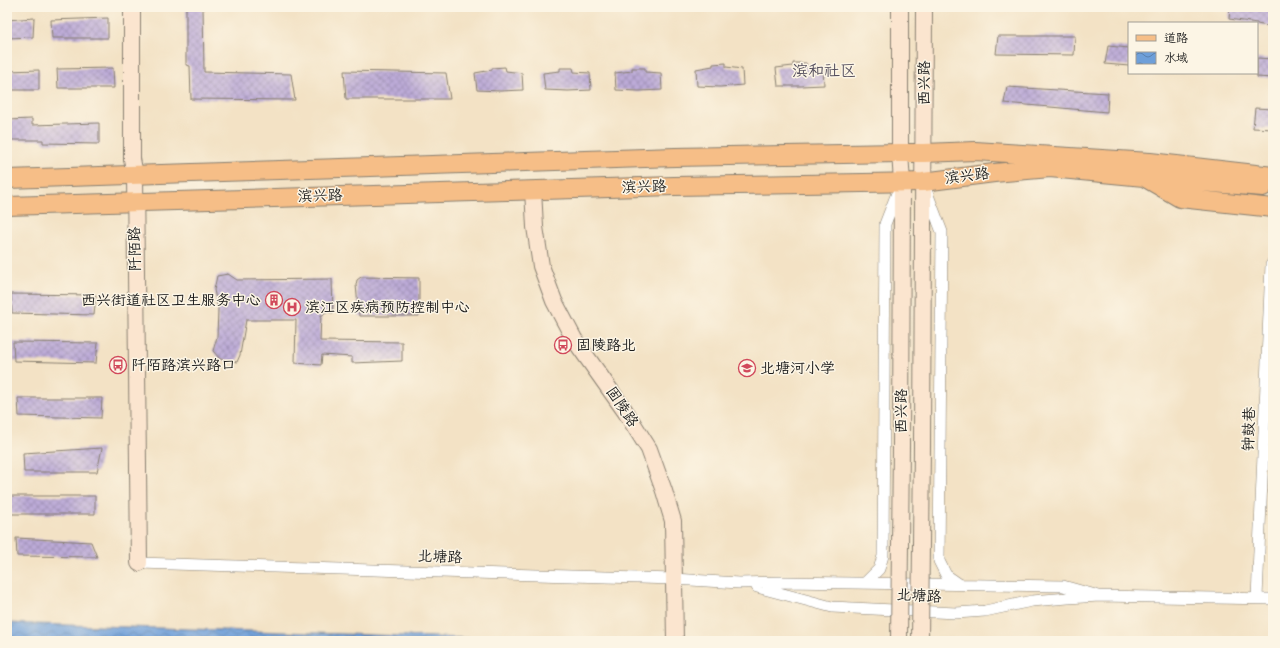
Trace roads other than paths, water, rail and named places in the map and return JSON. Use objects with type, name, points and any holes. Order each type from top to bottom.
[{"type":"main road","name":"阡陌路","points":[[132,7],[132,159],[135,175],[134,201],[140,563]]},
{"type":"main road","name":"西兴路","points":[[899,641],[902,182],[900,153],[900,7]]},
{"type":"main road","name":"西兴路","points":[[920,641],[924,7]]},
{"type":"main road","name":"滨兴路","points":[[7,179],[667,158],[975,151],[1150,162],[1273,176]]},
{"type":"main road","name":"滨兴路","points":[[7,206],[533,190],[923,182],[1050,168],[1144,177],[1180,198],[1273,208]]},
{"type":"main road","points":[[1144,177],[1273,188]]},
{"type":"main road","name":"固陵路","points":[[533,190],[535,227],[541,266],[554,301],[574,339],[625,411],[649,449],[673,521],[675,638]]},
{"type":"street","name":"西兴路","points":[[865,583],[879,569],[883,556],[885,224],[902,182]]},
{"type":"street","name":"西兴路","points":[[923,182],[942,232],[939,561],[946,575],[959,584]]},
{"type":"street","name":"钟鼓巷","points":[[1257,598],[1271,265],[1273,262]]},
{"type":"street","name":"北塘路","points":[[140,563],[739,582],[1063,586],[1099,596]]},
{"type":"street","name":"北塘路","points":[[739,582],[832,607],[956,613],[985,612],[1032,601],[1048,599],[1099,596],[1273,599]]},
{"type":"water","points":[[7,623],[558,641],[7,641]]},
{"type":"place","name":"西兴街道社区卫生服务中心","points":[[274,300]]},
{"type":"place","name":"滨江区疾病预防控制中心","points":[[292,307]]},
{"type":"place","name":"固陵路北","points":[[563,345]]},
{"type":"place","name":"阡陌路滨兴路口","points":[[118,365]]},
{"type":"place","name":"北塘河小学","points":[[747,368]]},
{"type":"district","name":"滨和社区","points":[[824,71]]}]
